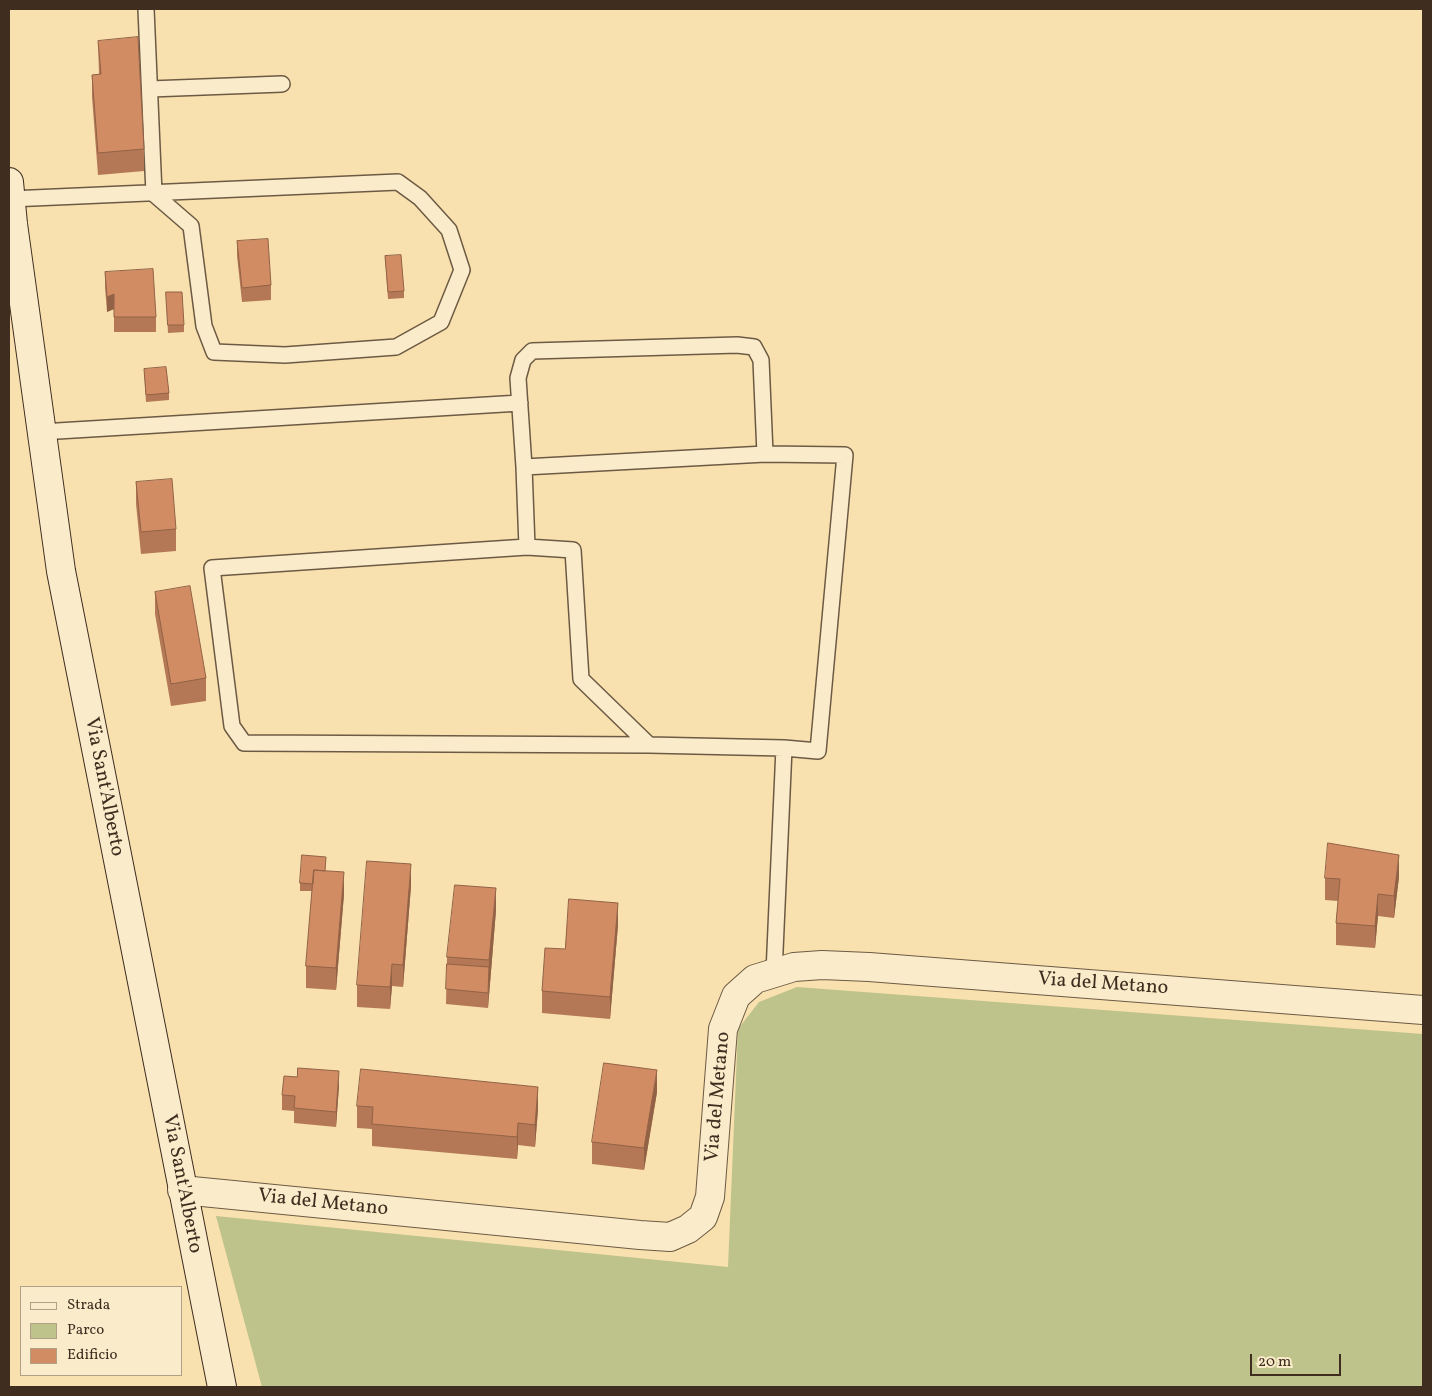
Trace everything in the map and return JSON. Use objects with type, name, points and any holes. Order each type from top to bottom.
[{"type":"street","name":"Via Sant'Alberto","points":[[10,191],[61,571],[222,1387]]},
{"type":"street","name":"Via del Metano","points":[[182,1190],[670,1237],[688,1229],[703,1217],[710,1197],[723,1029],[736,996],[755,979],[794,967],[869,967],[1423,1010]]},
{"type":"lane","points":[[10,191],[154,194],[398,182],[420,198],[449,230],[462,270],[441,322],[396,347],[285,355],[214,352],[204,326],[191,226],[154,194],[146,9]]},
{"type":"lane","points":[[150,89],[282,84]]},
{"type":"lane","points":[[527,547],[518,378],[523,360],[532,351],[737,345],[754,347],[761,360],[765,454]]},
{"type":"lane","points":[[41,432],[520,402]]},
{"type":"lane","points":[[524,467],[765,454],[844,455],[818,751],[784,748],[649,745],[244,743],[232,726],[212,568],[527,547],[572,550],[581,679],[649,745]]},
{"type":"lane","points":[[774,973],[784,748]]},
{"type":"green space","points":[[797,987],[1423,1034],[1423,1387],[262,1387],[216,1216],[728,1267],[738,1029],[759,1002]]},
{"type":"building","points":[[138,37],[144,149],[98,153],[92,75],[101,74],[98,41]]},
{"type":"building","points":[[268,239],[271,285],[242,288],[237,241]]},
{"type":"building","points":[[401,255],[404,291],[388,292],[385,256]]},
{"type":"building","points":[[153,269],[156,317],[114,317],[114,294],[107,297],[105,272]]},
{"type":"building","points":[[166,292],[182,292],[184,325],[168,325]]},
{"type":"building","points":[[166,367],[169,393],[146,395],[144,369]]},
{"type":"building","points":[[172,479],[176,529],[141,532],[136,482]]},
{"type":"building","points":[[190,586],[206,678],[171,684],[155,592]]},
{"type":"building","points":[[1328,843],[1399,855],[1394,896],[1378,894],[1375,926],[1336,923],[1340,879],[1325,878]]},
{"type":"building","points":[[302,855],[326,857],[325,871],[314,870],[313,884],[300,883]]},
{"type":"building","points":[[367,861],[411,864],[403,965],[392,964],[390,987],[357,985]]},
{"type":"building","points":[[314,870],[344,872],[336,968],[306,966]]},
{"type":"building","points":[[455,885],[496,888],[489,960],[447,957]]},
{"type":"building","points":[[569,899],[618,903],[610,997],[542,991],[545,948],[565,949]]},
{"type":"building","points":[[447,964],[489,967],[488,993],[446,989]]},
{"type":"building","points":[[604,1063],[657,1070],[644,1148],[592,1142]]},
{"type":"building","points":[[298,1068],[339,1071],[336,1112],[294,1108],[295,1096],[282,1095],[284,1076],[297,1077]]},
{"type":"building","points":[[361,1069],[538,1087],[535,1125],[518,1123],[517,1137],[372,1124],[373,1107],[357,1106]]}]
